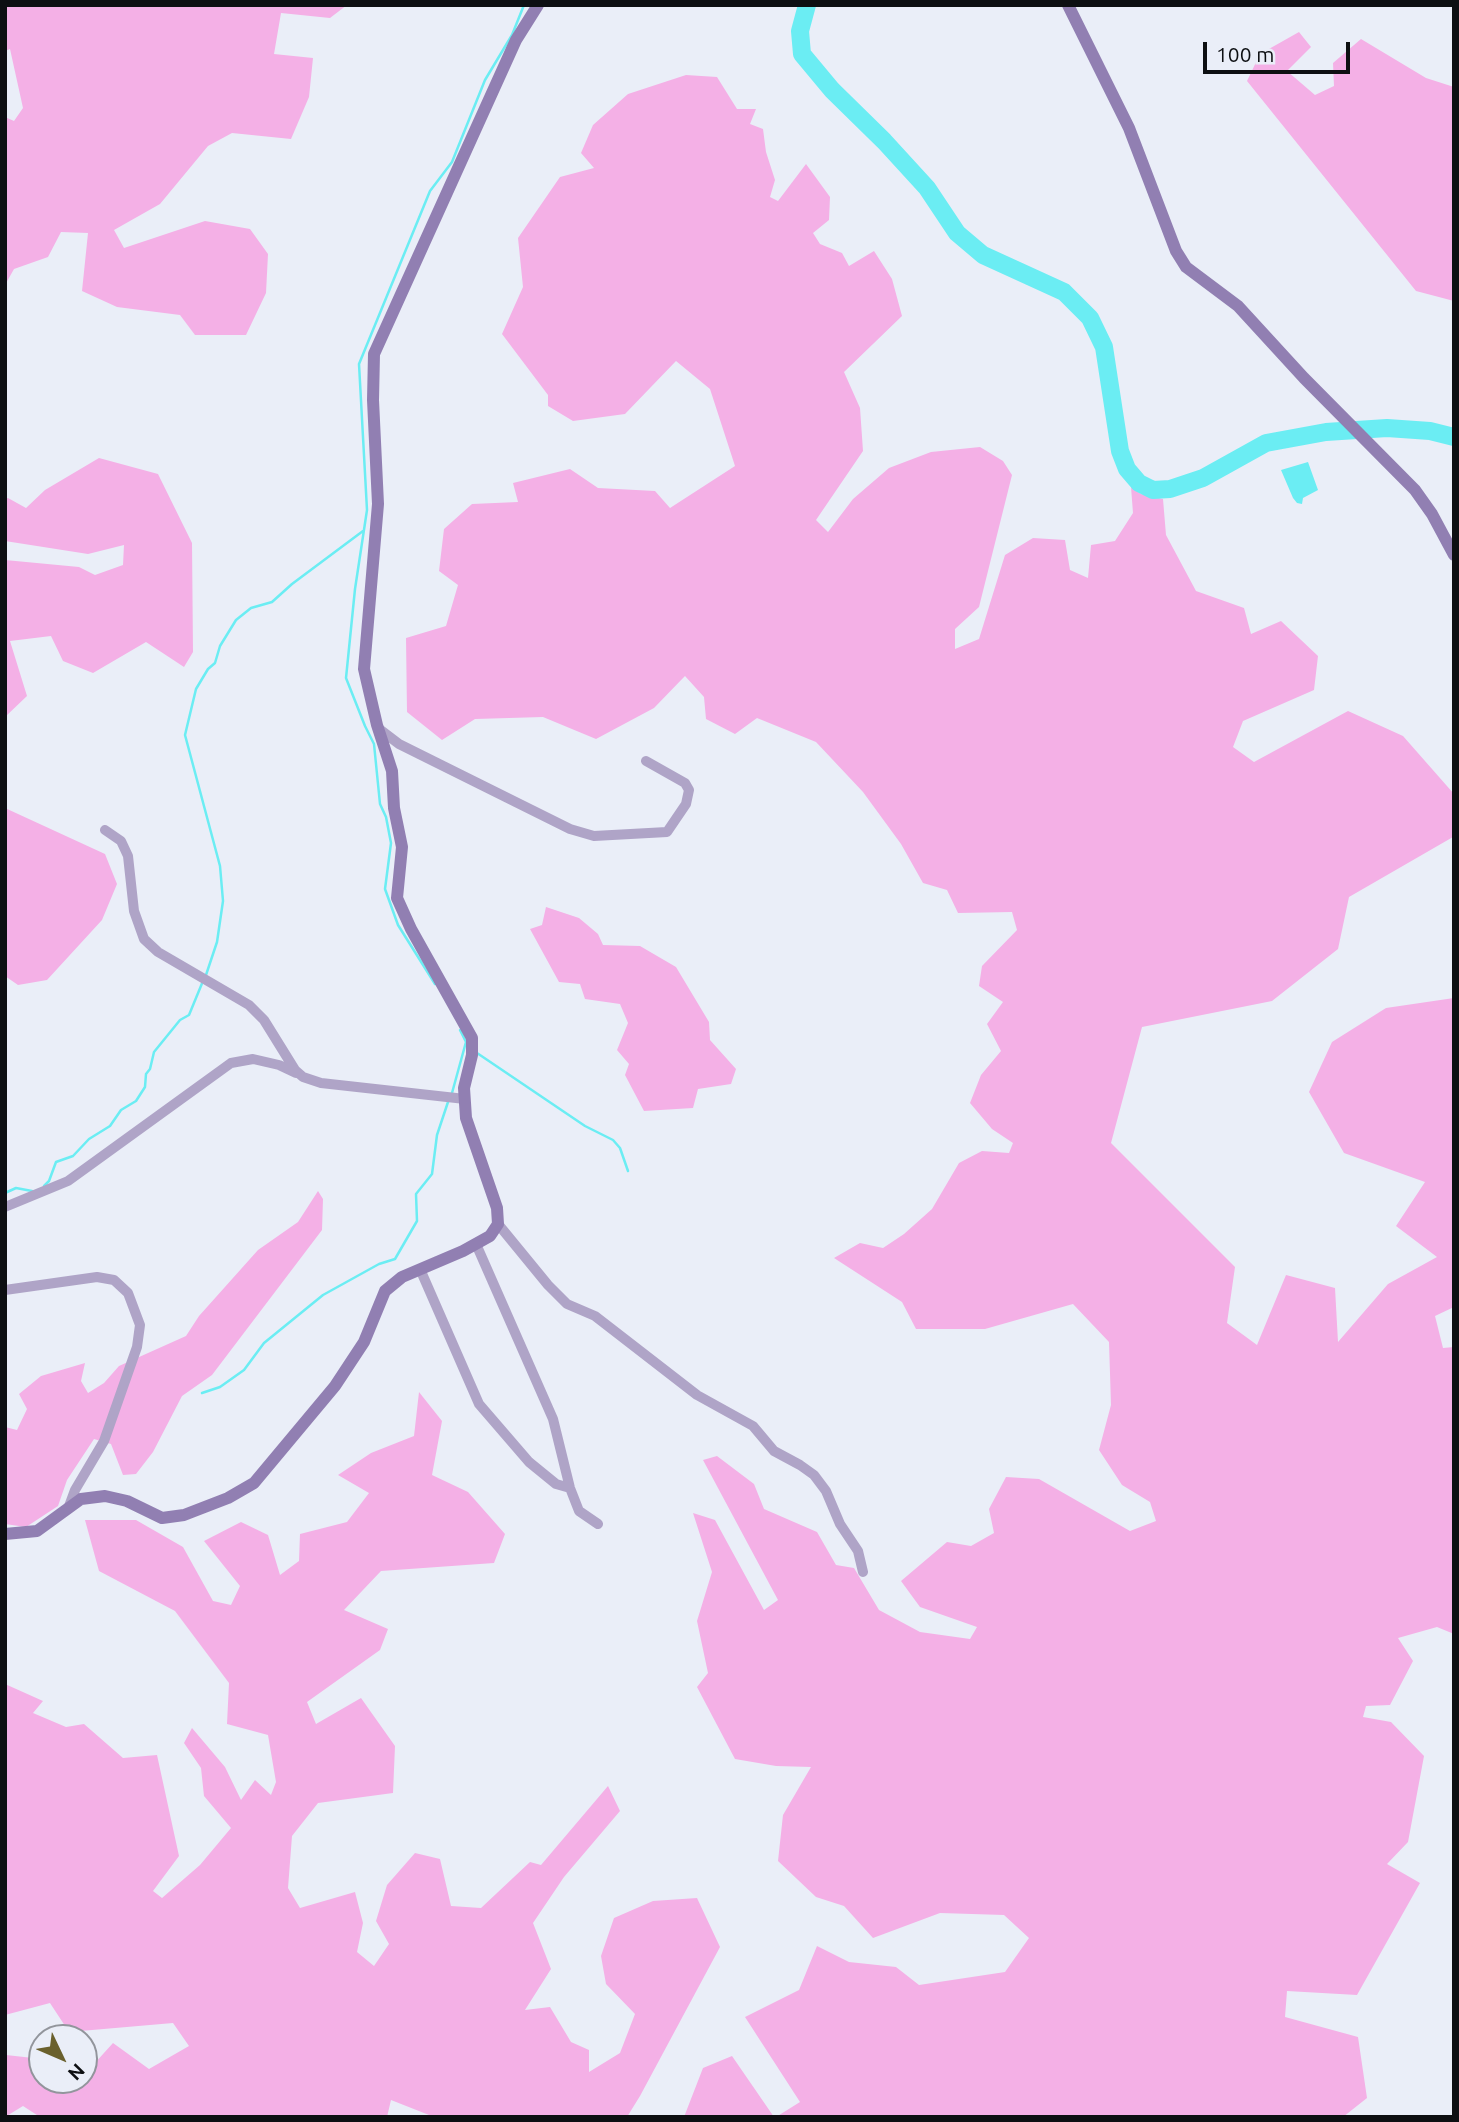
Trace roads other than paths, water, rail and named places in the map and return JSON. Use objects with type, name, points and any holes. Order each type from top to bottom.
[{"type":"street","points":[[538,5],[516,40],[374,355],[373,400],[378,504],[364,670],[392,771],[394,808],[402,847],[397,898],[411,929],[472,1038],[473,1052],[464,1088],[466,1118],[497,1208],[498,1224],[567,1304],[595,1316],[697,1395],[752,1426],[774,1451],[814,1475],[826,1491],[840,1524],[858,1551],[863,1572]]},
{"type":"street","points":[[1068,5],[1129,128],[1176,251],[1186,267],[1238,306],[1304,378],[1415,490],[1432,514],[1454,555]]},
{"type":"street","points":[[378,728],[411,750],[570,829],[594,836],[626,832],[667,832],[686,804],[689,790],[685,783],[646,761]]},
{"type":"street","points":[[105,830],[121,841],[128,856],[134,911],[144,939],[158,952],[250,1005],[264,1020],[295,1070],[303,1077]]},
{"type":"street","points":[[5,1207],[68,1181],[231,1063],[253,1059],[279,1065],[321,1083],[465,1099]]},
{"type":"street","points":[[5,1534],[37,1531],[81,1499],[105,1496],[127,1501],[162,1518],[184,1515],[228,1498],[254,1483],[335,1386],[365,1342],[386,1291],[402,1276],[490,1236],[498,1224]]},
{"type":"street","points":[[476,1244],[553,1419],[570,1488],[579,1511],[598,1524]]},
{"type":"street","points":[[420,1269],[479,1404],[529,1462],[556,1484],[570,1488]]},
{"type":"street","points":[[5,1290],[97,1277],[114,1280],[128,1293],[140,1325],[137,1347],[104,1441],[75,1490],[68,1509]]},
{"type":"water","points":[[1308,462],[1318,490],[1303,498],[1302,504],[1297,503],[1281,470]]},
{"type":"waterway","points":[[435,984],[398,925],[385,889],[391,843],[386,817],[380,804],[374,744],[346,678],[355,589],[367,510],[359,364],[430,191],[452,162],[485,80],[512,35],[524,5]]},
{"type":"waterway","points":[[807,5],[800,31],[802,54],[832,90],[927,188],[957,233],[983,255],[1064,292],[1090,318],[1104,347],[1120,451],[1127,469],[1139,483],[1153,490],[1170,489],[1203,478],[1266,443],[1326,432],[1387,428],[1430,431],[1454,437]]},
{"type":"waterway","points":[[206,975],[217,942],[223,901],[220,866],[185,735],[196,689],[208,669],[215,663],[220,646],[236,620],[251,608],[272,602],[363,531]]},
{"type":"waterway","points":[[44,1186],[49,1181],[56,1162],[73,1156],[89,1139],[110,1126],[121,1110],[136,1101],[145,1087],[146,1074],[154,1052],[180,1020],[189,1015],[203,981]]},
{"type":"waterway","points":[[452,1093],[466,1042],[460,1030]]},
{"type":"waterway","points":[[477,1053],[585,1126],[613,1140],[620,1148],[628,1171]]},
{"type":"waterway","points":[[202,1393],[220,1387],[244,1370],[264,1343],[323,1295],[379,1264],[395,1259],[417,1221],[416,1194],[432,1174],[437,1135],[449,1099]]},
{"type":"waterway","points":[[5,1193],[16,1188],[32,1191]]}]
